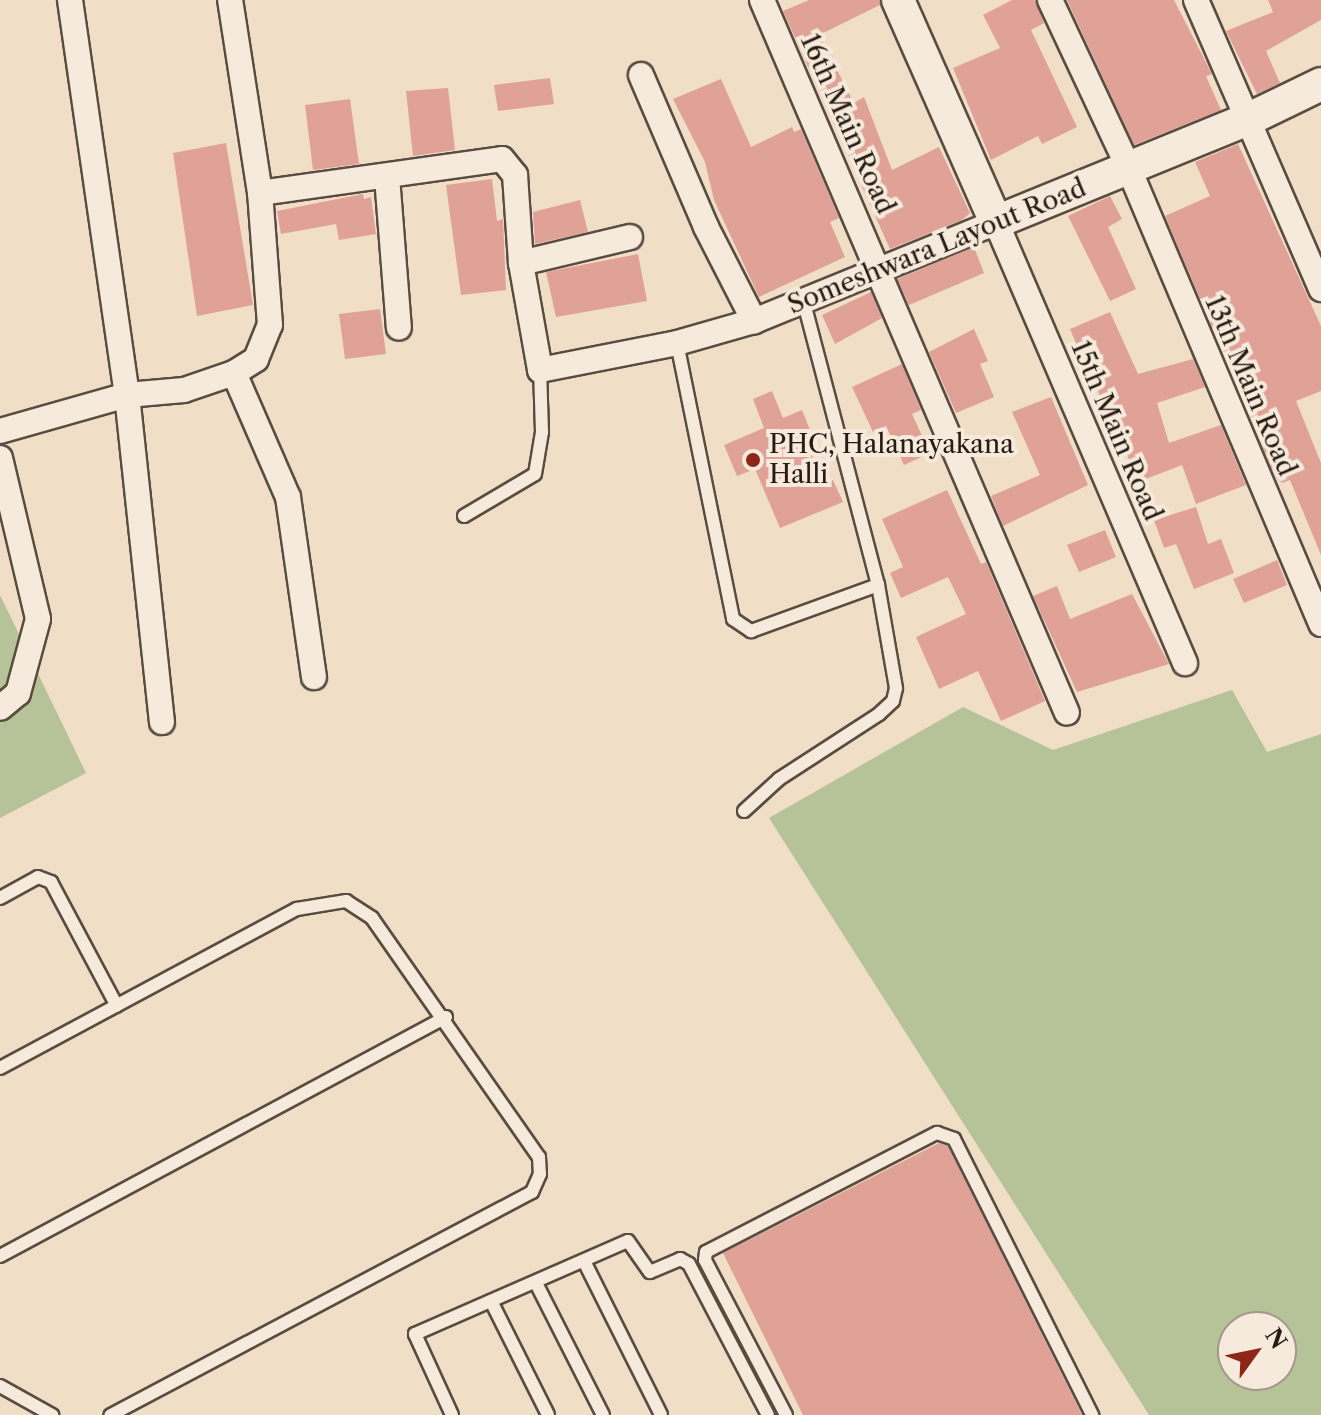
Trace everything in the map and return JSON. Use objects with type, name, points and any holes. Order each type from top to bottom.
[{"type":"street","points":[[70,0],[127,395],[162,722]]},
{"type":"street","points":[[0,431],[127,395],[184,390],[234,373],[256,359],[270,325],[260,193],[230,0]]},
{"type":"street","name":"16th Main Road","points":[[762,0],[881,270],[1067,713]]},
{"type":"street","points":[[898,0],[996,222]]},
{"type":"street","name":"13th Main Road","points":[[1050,0],[1129,169],[1320,624]]},
{"type":"street","points":[[1196,0],[1321,289]]},
{"type":"street","points":[[641,75],[706,227],[754,321]]},
{"type":"street","name":"Someshwara Layout Road","points":[[540,370],[677,343],[804,303],[1249,119],[1321,84]]},
{"type":"street","points":[[260,193],[502,159],[515,175],[521,263],[540,370]]},
{"type":"street","points":[[387,177],[399,328]]},
{"type":"street","name":"15th Main Road","points":[[996,222],[1185,663]]},
{"type":"street","points":[[521,263],[630,237]]},
{"type":"street","points":[[234,373],[288,497],[314,677]]},
{"type":"street","points":[[0,458],[38,619],[18,693],[0,708]]},
{"type":"lane","points":[[744,811],[779,779],[893,701],[896,688],[878,585],[804,303]]},
{"type":"lane","points":[[677,343],[733,619],[751,631],[878,585]]},
{"type":"lane","points":[[464,516],[535,474],[542,432],[540,370]]},
{"type":"lane","points":[[0,898],[38,877],[51,882],[117,1006]]},
{"type":"lane","points":[[0,1068],[297,909],[346,901],[372,918],[446,1017],[539,1157],[540,1174],[532,1192],[110,1415]]},
{"type":"lane","points":[[0,1256],[446,1017]]},
{"type":"lane","points":[[786,1415],[705,1260],[706,1252],[937,1133],[954,1139],[1092,1415]]},
{"type":"lane","points":[[452,1415],[415,1334],[628,1241],[650,1272],[685,1260],[768,1415]]},
{"type":"lane","points":[[584,1261],[661,1415]]},
{"type":"lane","points":[[536,1283],[603,1415]]},
{"type":"lane","points":[[491,1301],[548,1415]]},
{"type":"lane","points":[[0,1386],[52,1415]]},
{"type":"green space","points":[[0,595],[86,773],[0,818]]},
{"type":"green space","points":[[1232,690],[1267,752],[1321,734],[1321,1415],[1149,1415],[769,818],[963,707],[1053,750]]},
{"type":"building","points":[[809,0],[879,0],[880,5],[819,35],[854,103],[864,97],[892,170],[939,147],[970,213],[962,220],[890,249],[783,11]]},
{"type":"building","points":[[1012,0],[1035,0],[1044,23],[1031,30],[1077,127],[1042,144],[1038,136],[991,160],[953,68],[1000,48],[983,15]]},
{"type":"building","points":[[1067,0],[1174,0],[1212,74],[1206,76],[1221,110],[1134,145]]},
{"type":"building","points":[[1268,0],[1321,0],[1321,20],[1266,51],[1280,83],[1257,94],[1226,31],[1273,12]]},
{"type":"building","points":[[550,78],[554,104],[498,111],[494,85]]},
{"type":"building","points":[[721,79],[751,147],[792,127],[794,132],[801,129],[839,218],[830,222],[845,257],[759,297],[714,200],[705,162],[673,99]]},
{"type":"building","points":[[448,88],[455,150],[413,156],[406,91]]},
{"type":"building","points":[[350,99],[359,164],[313,170],[305,105]]},
{"type":"building","points":[[226,143],[253,305],[197,316],[173,153]]},
{"type":"building","points":[[1238,144],[1321,326],[1321,391],[1296,401],[1321,463],[1321,555],[1290,480],[1282,483],[1274,475],[1249,415],[1254,413],[1237,376],[1233,377],[1165,216],[1210,196],[1195,162]]},
{"type":"building","points":[[492,179],[497,221],[503,219],[506,290],[461,295],[446,185]]},
{"type":"building","points":[[363,194],[364,199],[371,197],[376,234],[339,240],[336,224],[281,234],[277,211]]},
{"type":"building","points":[[1110,196],[1122,219],[1108,227],[1136,289],[1110,301],[1068,216]]},
{"type":"building","points":[[580,200],[588,232],[535,244],[533,212]]},
{"type":"building","points":[[974,247],[984,273],[909,305],[897,279]]},
{"type":"building","points":[[638,254],[647,301],[556,317],[546,272]]},
{"type":"building","points":[[871,292],[882,318],[835,344],[822,315]]},
{"type":"building","points":[[380,309],[386,354],[345,359],[339,314]]},
{"type":"building","points":[[1110,312],[1138,374],[1193,359],[1205,387],[1157,403],[1169,443],[1221,425],[1246,485],[1196,504],[1182,465],[1138,482],[1112,417],[1106,419],[1089,359],[1084,362],[1070,329]]},
{"type":"building","points":[[974,329],[988,361],[980,364],[994,397],[956,413],[929,352]]},
{"type":"building","points":[[902,364],[921,410],[912,414],[930,453],[904,465],[886,426],[873,432],[852,387]]},
{"type":"building","name":"PHC, Halanayakana Halli","points":[[772,391],[783,418],[802,410],[815,442],[808,445],[824,484],[833,480],[843,502],[780,528],[755,469],[737,476],[724,445],[764,428],[753,399]]},
{"type":"building","points":[[1051,397],[1088,485],[1003,526],[991,496],[1040,475],[1012,412]]},
{"type":"building","points":[[947,490],[981,564],[986,562],[1045,701],[1001,721],[978,671],[939,689],[916,637],[966,614],[948,577],[901,598],[890,573],[903,567],[882,519]]},
{"type":"building","points":[[1196,507],[1208,544],[1221,539],[1234,573],[1194,589],[1176,544],[1164,548],[1154,520]]},
{"type":"building","points":[[1105,530],[1116,557],[1079,572],[1067,545]]},
{"type":"building","points":[[1277,560],[1287,585],[1244,603],[1233,579]]},
{"type":"building","points":[[1057,586],[1070,619],[1132,594],[1169,664],[1077,692],[1033,596]]},
{"type":"building","points":[[939,1143],[948,1146],[1082,1415],[803,1415],[723,1253]]},
{"type":"place","name":"PHC, Halanayakana Halli","points":[[753,460]]}]
